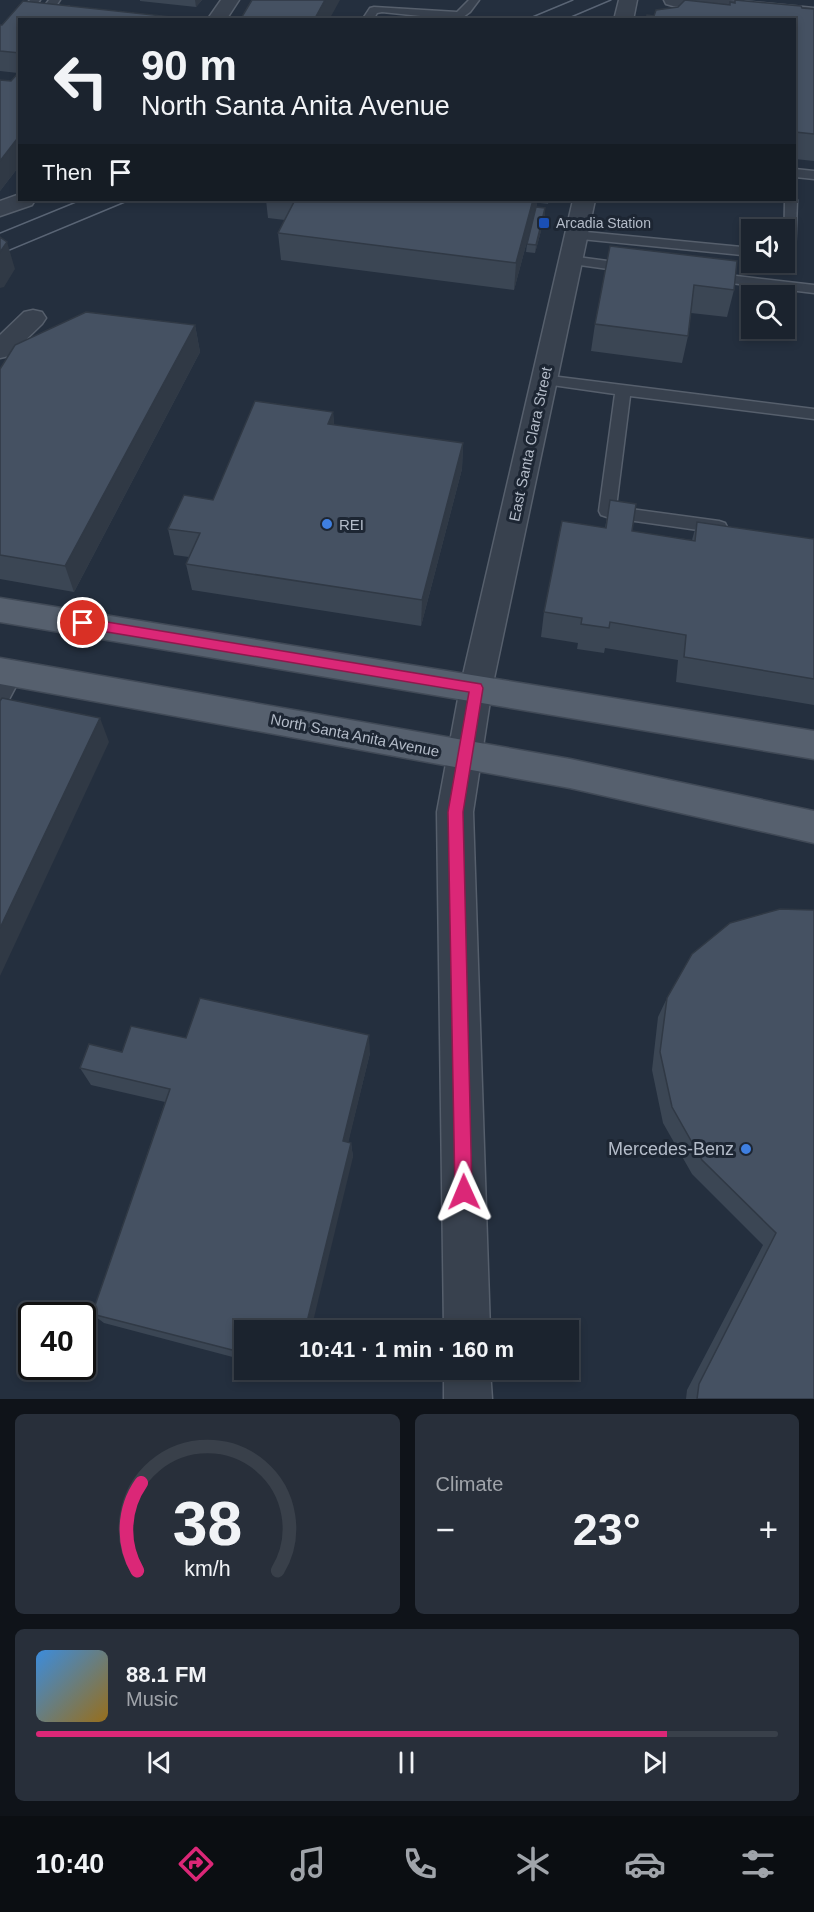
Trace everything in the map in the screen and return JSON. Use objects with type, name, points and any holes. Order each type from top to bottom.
[{"type":"main road","points":[[0,610],[814,745]]},
{"type":"main road","name":"North Santa Anita Avenue","points":[[5,681],[231,711],[536,768],[814,827]]},
{"type":"street","points":[[217,18],[230,0]]},
{"type":"street","points":[[624,18],[628,0]]},
{"type":"street","points":[[673,0],[814,14]]},
{"type":"street","points":[[0,209],[21,201]]},
{"type":"street","name":"East Santa Clara Street","points":[[467,1320],[455,812],[477,688],[584,201]]},
{"type":"street","points":[[0,350],[33,318]]},
{"type":"street","points":[[468,1380],[468,1399]]},
{"type":"lane","points":[[368,18],[374,10],[382,9],[455,17],[471,6],[474,0]]},
{"type":"lane","points":[[21,18],[34,2],[53,2]]},
{"type":"lane","points":[[53,2],[48,8],[83,12]]},
{"type":"lane","points":[[0,43],[18,21]]},
{"type":"lane","points":[[796,173],[814,175]]},
{"type":"lane","points":[[789,219],[790,201]]},
{"type":"lane","points":[[573,247],[741,252]]},
{"type":"lane","points":[[573,247],[646,269]]},
{"type":"lane","points":[[692,275],[814,289]]},
{"type":"lane","points":[[543,380],[814,414]]},
{"type":"lane","points":[[623,390],[607,511],[734,530]]},
{"type":"building","points":[[252,0],[325,0],[315,18],[241,18]]},
{"type":"building","points":[[685,0],[730,5],[730,2],[735,3],[735,0],[814,9],[814,134],[796,132],[796,18],[646,18],[647,15],[654,16],[656,10],[678,7]]},
{"type":"building","points":[[23,1],[172,17],[18,18],[18,53],[0,51],[0,25]]},
{"type":"building","points":[[18,73],[18,138],[0,161],[0,80],[11,81]]},
{"type":"building","points":[[294,201],[533,201],[516,263],[278,233]]},
{"type":"building","points":[[536,207],[545,208],[536,245],[527,244]]},
{"type":"building","points":[[0,237],[7,242],[0,252]]},
{"type":"building","points":[[610,246],[737,261],[734,290],[694,285],[688,336],[595,324]]},
{"type":"building","points":[[86,312],[195,325],[65,566],[0,555],[0,369],[15,345]]},
{"type":"building","points":[[255,401],[333,412],[328,424],[463,443],[422,600],[186,564],[200,533],[168,529],[184,495],[213,500]]},
{"type":"building","points":[[610,500],[636,504],[632,531],[695,541],[697,522],[814,539],[814,679],[684,657],[686,635],[610,622],[609,628],[581,624],[582,618],[544,612],[562,521],[606,528]]},
{"type":"building","points":[[2,698],[100,718],[0,928],[0,701]]},
{"type":"building","name":"Mercedes-Benz","points":[[780,909],[814,910],[814,1399],[697,1399],[699,1384],[776,1233],[702,1160],[672,1107],[660,1052],[667,998],[692,954],[730,923]]},
{"type":"building","points":[[200,998],[369,1035],[343,1141],[351,1143],[307,1320],[234,1320],[234,1350],[96,1315],[96,1302],[170,1089],[80,1068],[89,1044],[122,1052],[131,1026],[186,1038]]},
{"type":"tram line","points":[[530,18],[573,0]]},
{"type":"tram line","points":[[569,18],[611,0]]},
{"type":"tram line","points":[[0,233],[79,201]]},
{"type":"tram line","points":[[0,254],[128,201]]},
{"type":"place","name":"Arcadia Station","points":[[544,223]]},
{"type":"place","name":"REI","points":[[327,524]]},
{"type":"place","name":"Mercedes-Benz","points":[[746,1149]]},
{"type":"route","points":[[83,623],[477,688],[455,812],[464,1192]]}]
